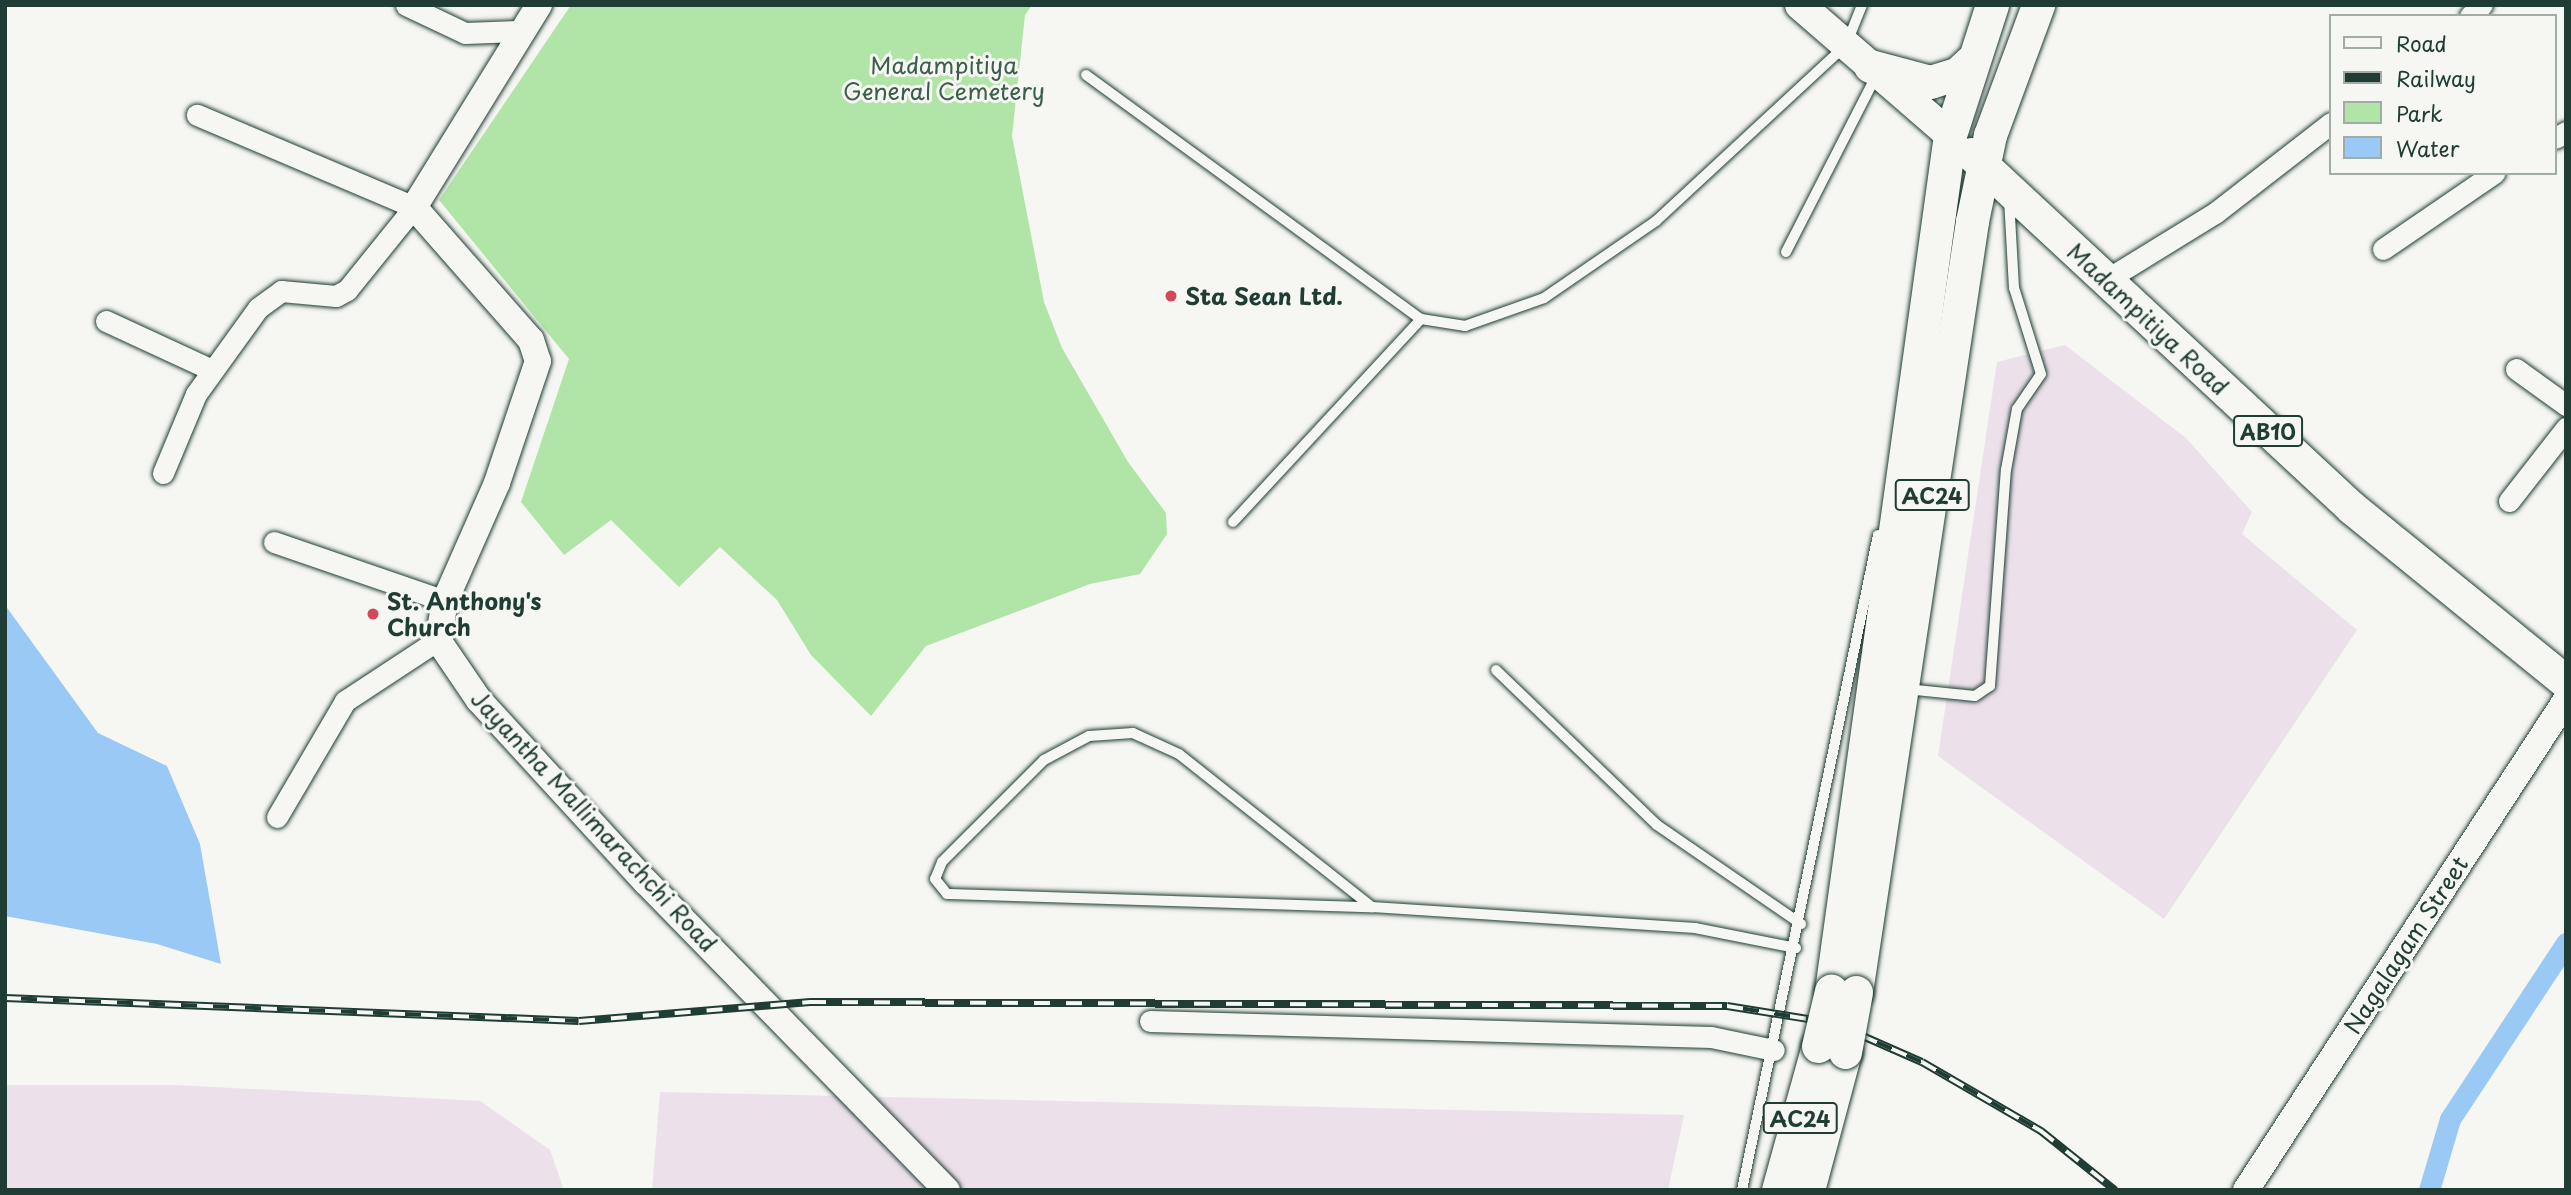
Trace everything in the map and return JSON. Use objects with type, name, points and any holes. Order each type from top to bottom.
[{"type":"main road","name":"Madampitiya Road","points":[[1800,5],[1983,165],[2017,202],[2106,280],[2352,508],[2566,682]]},
{"type":"main road","name":"AC24","points":[[1843,992],[1913,380],[1950,135],[1970,62],[1992,5]]},
{"type":"main road","name":"AC24","points":[[1808,1190],[1843,992],[1905,689],[1972,221],[1983,165],[2011,68],[2038,5]]},
{"type":"main road","points":[[1865,62],[1930,82],[1957,74],[1970,62]]},
{"type":"main road","points":[[1972,221],[2017,202]]},
{"type":"main road","name":"AC24","points":[[1778,1190],[1832,1049]]},
{"type":"street","points":[[407,5],[465,33],[519,31]]},
{"type":"street","points":[[163,473],[210,369],[269,297],[347,290],[414,207],[519,31],[539,5]]},
{"type":"street","points":[[197,115],[414,207],[531,340],[538,361],[497,483],[445,601],[438,640],[345,701],[277,817]]},
{"type":"street","points":[[2106,280],[2215,213],[2330,124]]},
{"type":"street","points":[[2383,250],[2491,175]]},
{"type":"street","points":[[106,321],[210,369]]},
{"type":"street","points":[[2516,369],[2566,405]]},
{"type":"street","points":[[2509,500],[2566,428]]},
{"type":"street","points":[[274,542],[445,601]]},
{"type":"street","name":"Jayantha Mallimarachchi Road","points":[[438,640],[478,700],[600,831],[947,1190]]},
{"type":"street","name":"Nagalagam Street","points":[[2246,1190],[2566,700]]},
{"type":"street","points":[[1150,1021],[1711,1037],[1774,1050]]},
{"type":"lane","points":[[1786,252],[1865,62],[1862,5]]},
{"type":"lane","points":[[1086,75],[1421,319],[1465,326],[1544,298],[1656,221],[1865,62]]},
{"type":"lane","points":[[1905,689],[1975,696],[1990,686],[2006,470],[2017,409],[2041,374],[2014,288],[2017,202]]},
{"type":"lane","points":[[1233,522],[1421,319]]},
{"type":"lane","points":[[1742,1190],[1796,948],[1913,380]]},
{"type":"lane","points":[[1496,670],[1657,825],[1801,924]]},
{"type":"lane","points":[[1372,907],[1179,754],[1133,733],[1089,736],[1044,760],[942,862],[935,878],[947,894],[1372,907],[1695,928],[1796,948]]},
{"type":"shaded area","points":[[2065,345],[2186,438],[2252,512],[2242,534],[2357,630],[2164,919],[1938,756],[1997,362]]},
{"type":"shaded area","points":[[5,1085],[176,1085],[480,1101],[550,1150],[564,1190],[5,1190]]},
{"type":"shaded area","points":[[660,1092],[1684,1115],[1668,1190],[652,1190]]},
{"type":"green space","name":"Madampitiya General Cemetery","points":[[571,5],[1032,5],[1025,15],[1012,136],[1044,302],[1062,348],[1128,462],[1166,513],[1167,534],[1140,574],[1090,584],[926,646],[871,716],[811,655],[777,600],[720,547],[679,587],[611,520],[564,555],[521,502],[569,359],[439,200]]},
{"type":"water","points":[[5,605],[98,733],[167,766],[200,844],[221,964],[157,944],[5,916]]},
{"type":"waterway","points":[[2429,1190],[2450,1119],[2566,943]]},
{"type":"railway","points":[[5,998],[579,1021],[810,1002],[1727,1006],[1833,1023],[1922,1062],[2041,1131],[2115,1190]]},
{"type":"place","name":"Sta Sean Ltd.","points":[[1171,296]]},
{"type":"place","name":"St. Anthony's Church","points":[[373,614]]}]
